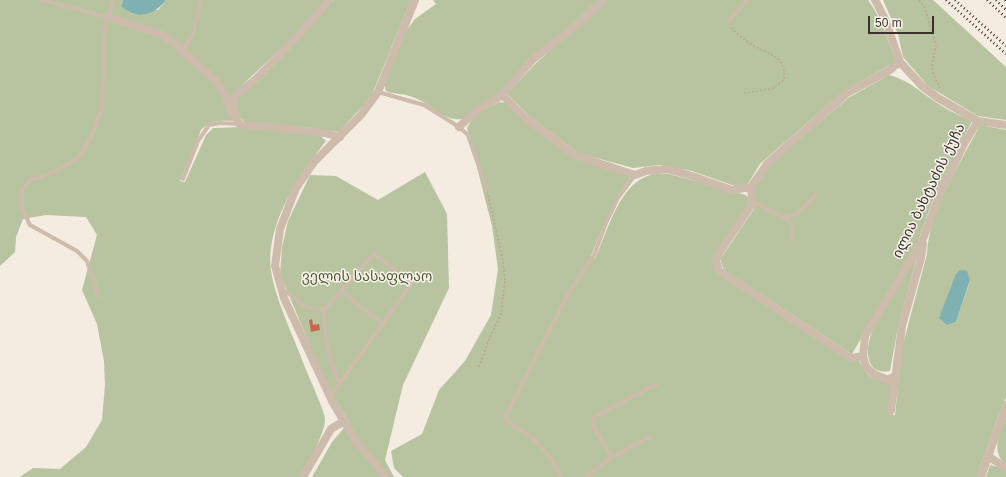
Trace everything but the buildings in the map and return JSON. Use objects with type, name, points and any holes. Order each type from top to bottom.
[{"type":"street","points":[[239,124],[233,106],[235,96],[256,79],[300,34],[329,0]]},
{"type":"street","points":[[386,477],[354,440],[330,397],[284,298],[275,266],[278,242],[286,211],[296,188],[314,162],[340,137],[370,104],[378,92],[415,0]]},
{"type":"street","points":[[459,127],[476,111],[502,95],[533,59],[576,26],[603,0]]},
{"type":"street","points":[[875,0],[885,18],[900,62],[922,86],[978,121],[1006,125]]},
{"type":"street","points":[[108,17],[161,34],[217,82],[225,94],[228,107],[233,118],[239,124],[325,133],[340,137]]},
{"type":"street","points":[[895,376],[888,380],[874,374],[866,367],[863,356],[851,358],[719,271],[716,261],[718,253],[750,207],[752,201],[751,187],[767,164],[847,93],[890,70],[900,62]]},
{"type":"street","points":[[502,95],[522,116],[574,155],[635,175],[646,171],[667,169],[732,190],[751,187]]},
{"type":"street","name":"ილია ბახტაძის ქუჩა","points":[[863,356],[865,336],[924,236],[941,191],[965,142],[978,121]]},
{"type":"street","points":[[891,410],[902,326],[922,258],[924,236]]},
{"type":"street","points":[[982,477],[1006,404]]},
{"type":"street","points":[[303,477],[331,429],[344,421]]},
{"type":"street","points":[[988,456],[1006,468]]},
{"type":"lane","points":[[41,0],[108,17]]},
{"type":"lane","points":[[99,297],[87,261],[77,250],[30,224],[22,209],[22,190],[30,180],[42,177],[66,166],[82,153],[92,134],[102,109],[104,33],[113,0]]},
{"type":"lane","points":[[183,52],[194,31],[201,0]]},
{"type":"lane","points":[[729,21],[747,0]]},
{"type":"lane","points":[[378,92],[424,105],[459,127],[468,135],[487,190]]},
{"type":"lane","points":[[183,179],[198,141],[209,125],[220,123],[239,124]]},
{"type":"lane","points":[[561,477],[543,448],[530,437],[513,427],[506,419],[507,414],[566,298],[594,255],[606,223],[618,198],[635,175]]},
{"type":"lane","points":[[785,218],[797,214],[816,195]]},
{"type":"lane","points":[[752,201],[788,220],[792,228],[792,239]]},
{"type":"lane","points":[[330,397],[412,283],[374,254],[325,309],[324,320],[335,374],[340,383]]},
{"type":"lane","points":[[281,288],[308,308],[325,309]]},
{"type":"lane","points":[[341,291],[383,324]]},
{"type":"lane","points":[[612,457],[594,428],[592,422],[594,417],[657,384]]},
{"type":"lane","points":[[586,477],[612,457],[650,436]]},
{"type":"path","points":[[919,0],[925,8],[936,46],[932,65],[932,74],[946,102]]},
{"type":"path","points":[[729,21],[730,27],[748,43],[777,58],[783,65],[784,80],[772,89],[743,93]]},
{"type":"path","points":[[479,367],[490,337],[501,314],[505,281],[503,261],[487,190]]},
{"type":"green space","points":[[0,0],[123,0],[121,6],[158,10],[166,0],[325,0],[293,37],[234,93],[236,121],[213,122],[201,130],[180,181],[185,182],[206,135],[213,128],[244,127],[318,134],[326,141],[304,171],[285,204],[277,222],[272,240],[270,259],[272,277],[278,299],[325,419],[319,440],[300,477],[20,477],[33,468],[60,469],[86,447],[102,420],[105,385],[104,361],[97,324],[82,290],[97,235],[86,217],[46,215],[23,219],[16,237],[15,252],[0,266]]},
{"type":"green space","points":[[334,0],[411,0],[371,97],[339,132],[314,128],[246,123],[243,121],[238,111],[238,97]]},
{"type":"green space","points":[[433,0],[598,0],[500,92],[463,119],[456,119],[444,115],[415,98],[387,92],[385,89],[385,82],[406,31],[415,19],[436,4]]},
{"type":"green space","points":[[607,0],[868,0],[881,22],[896,62],[845,90],[760,164],[747,185],[735,186],[692,171],[660,165],[633,168],[578,153],[528,115],[507,94],[535,64]]},
{"type":"green space","points":[[883,0],[933,0],[1006,67],[1006,120],[978,116],[928,86],[903,57],[898,34]]},
{"type":"green space","points":[[889,75],[903,80],[945,108],[972,121],[936,192],[917,243],[852,354],[724,270],[721,263],[721,258],[754,209],[755,185],[771,164],[848,98]]},
{"type":"green space","points":[[499,102],[505,103],[567,154],[628,174],[630,178],[618,196],[599,235],[591,256],[595,258],[620,201],[629,189],[640,180],[653,174],[669,174],[746,195],[749,198],[748,203],[716,267],[859,360],[864,370],[871,377],[892,382],[888,413],[895,415],[902,348],[927,254],[933,221],[939,204],[980,125],[1006,130],[1006,398],[999,413],[977,477],[403,477],[394,468],[391,451],[422,434],[439,390],[465,361],[491,315],[498,269],[492,226],[467,128],[474,116]],"holes":[[[970,281],[956,322],[947,325]]]},
{"type":"green space","name":"ველის სასაფლაო","points":[[425,172],[447,214],[449,288],[403,385],[385,460],[394,477],[312,477],[332,442],[349,422],[327,386],[280,274],[282,247],[288,221],[310,175],[336,176],[378,200]]},
{"type":"green space","points":[[917,257],[898,327],[890,371],[876,369],[871,365],[868,353],[868,346],[872,332],[887,304]]},
{"type":"green space","points":[[1006,417],[1006,465],[1001,460],[997,448],[999,436]]},
{"type":"green space","points":[[990,465],[999,467],[1006,472],[1006,477],[986,477]]},
{"type":"water","points":[[123,0],[166,0],[151,13],[139,14],[133,13],[121,6]]},
{"type":"water","points":[[960,270],[967,271],[970,280],[956,322],[947,325],[939,318],[956,274]]},
{"type":"railway","points":[[946,0],[1006,54]]},
{"type":"railway","points":[[955,0],[1006,46]]},
{"type":"railway","points":[[987,0],[1006,18]]},
{"type":"railway","points":[[996,0],[1006,10]]}]
